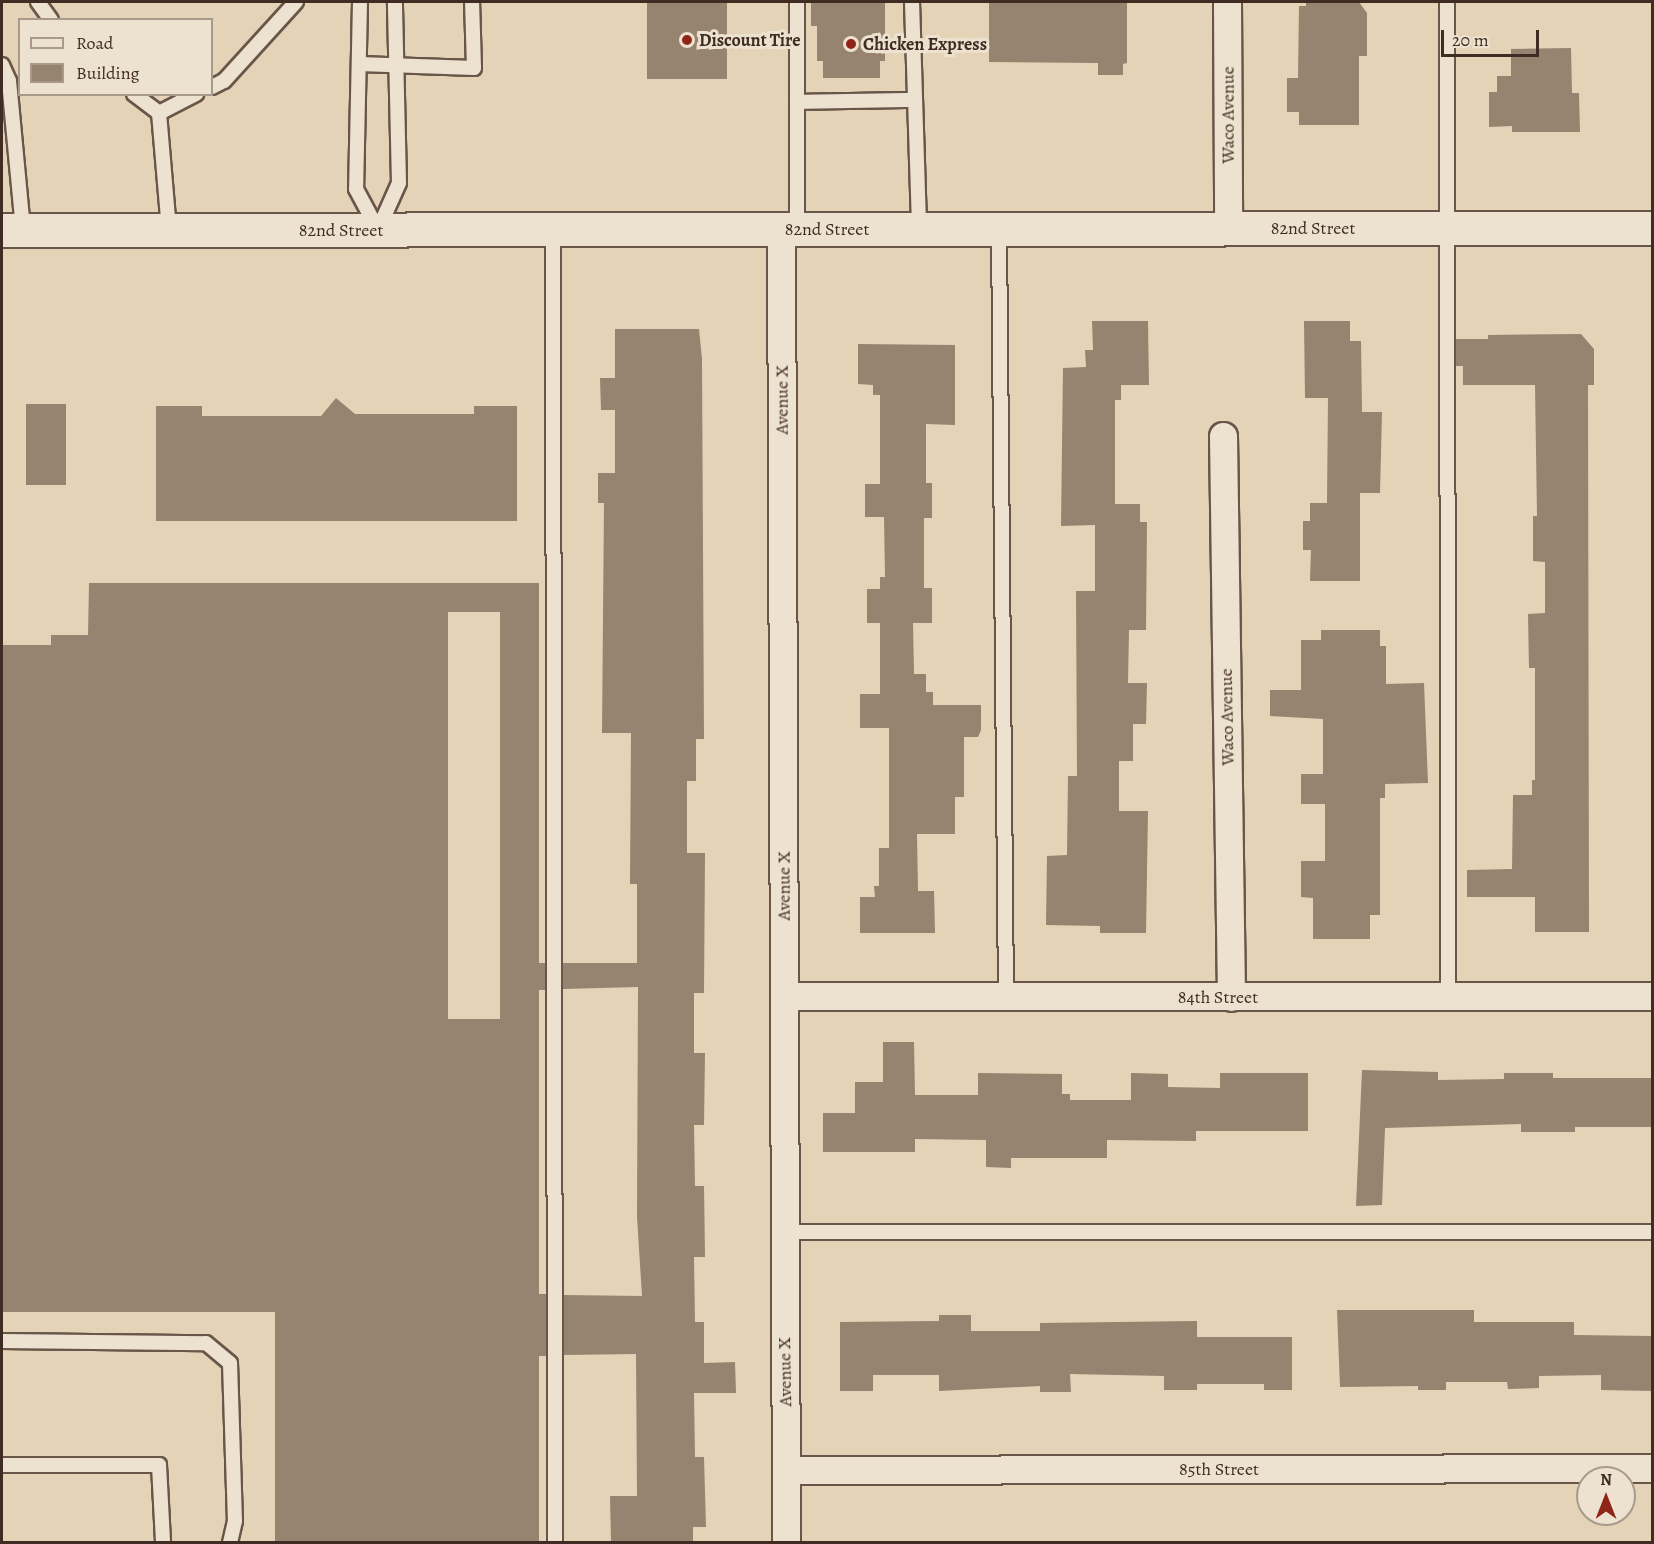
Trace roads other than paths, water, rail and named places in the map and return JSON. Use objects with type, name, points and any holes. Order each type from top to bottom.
[{"type":"main road","name":"82nd Street","points":[[12,230],[1653,228]]},
{"type":"street","name":"Waco Avenue","points":[[1227,2],[1228,228]]},
{"type":"street","name":"Avenue X","points":[[786,1542],[784,996],[789,229]]},
{"type":"street","name":"Waco Avenue","points":[[1223,436],[1231,998]]},
{"type":"street","name":"84th Street","points":[[784,996],[1231,998],[1653,996]]},
{"type":"street","name":"85th Street","points":[[786,1470],[1653,1468]]},
{"type":"lane","points":[[38,2],[50,18]]},
{"type":"lane","points":[[213,86],[224,81],[296,2]]},
{"type":"lane","points":[[360,2],[356,189],[378,230]]},
{"type":"lane","points":[[378,230],[399,183],[395,2]]},
{"type":"lane","points":[[359,64],[474,68],[472,2]]},
{"type":"lane","points":[[789,229],[798,102],[797,2]]},
{"type":"lane","points":[[912,2],[919,229]]},
{"type":"lane","points":[[1447,2],[1445,228],[1448,997]]},
{"type":"lane","points":[[2,65],[9,81],[12,230]]},
{"type":"lane","points":[[137,96],[159,113],[169,230]]},
{"type":"lane","points":[[159,113],[192,96]]},
{"type":"lane","points":[[798,102],[914,100]]},
{"type":"lane","points":[[999,228],[1006,997]]},
{"type":"lane","points":[[553,229],[555,1542]]},
{"type":"lane","points":[[784,1232],[1653,1232]]},
{"type":"lane","points":[[2,1341],[206,1343],[230,1363],[235,1521],[230,1542]]},
{"type":"lane","points":[[2,1465],[159,1465],[163,1542]]},
{"type":"place","name":"Discount Tire","points":[[687,40]]},
{"type":"place","name":"Chicken Express","points":[[851,44]]}]
